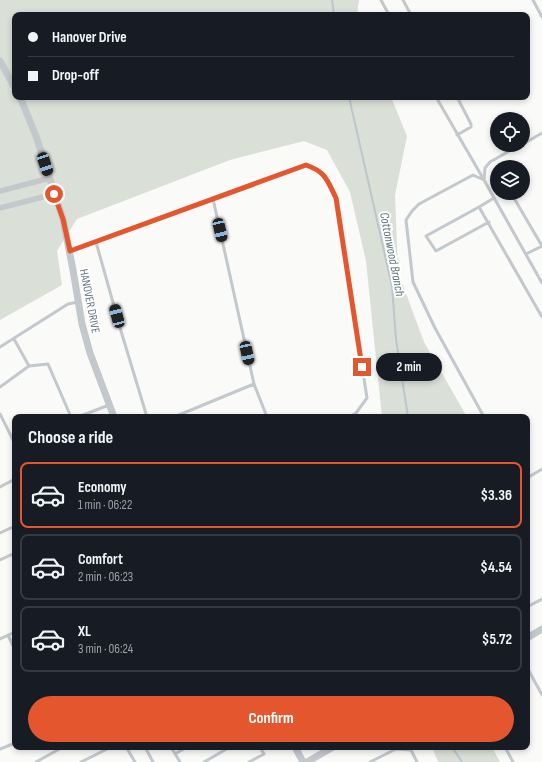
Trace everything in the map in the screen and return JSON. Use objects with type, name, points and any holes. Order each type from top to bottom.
[{"type":"street","points":[[0,61],[12,83]]},
{"type":"street","name":"HANOVER DRIVE","points":[[21,100],[36,136],[63,219],[82,324],[90,353],[113,414]]},
{"type":"street","points":[[0,191],[50,178]]},
{"type":"street","points":[[0,208],[54,194]]},
{"type":"street","points":[[530,636],[541,631]]},
{"type":"street","points":[[297,750],[303,762]]},
{"type":"street","points":[[307,762],[328,750]]},
{"type":"lane","points":[[381,0],[387,12]]},
{"type":"lane","points":[[403,0],[409,12]]},
{"type":"lane","points":[[533,0],[542,16]]},
{"type":"lane","points":[[438,100],[490,191]]},
{"type":"lane","points":[[457,135],[471,127],[471,124],[459,100]]},
{"type":"lane","points":[[530,140],[542,133]]},
{"type":"lane","points":[[484,180],[485,168],[490,162],[508,152]]},
{"type":"lane","points":[[70,251],[306,165],[318,169],[325,176],[336,198],[367,398],[354,414]]},
{"type":"lane","points":[[482,414],[435,328],[413,282],[406,220],[419,204],[473,175],[484,180]]},
{"type":"lane","points":[[213,199],[254,384],[267,414]]},
{"type":"lane","points":[[489,222],[436,251],[426,236],[491,200]]},
{"type":"lane","points":[[495,200],[542,283]]},
{"type":"lane","points":[[515,200],[542,246],[526,254]]},
{"type":"lane","points":[[479,207],[489,222],[542,318]]},
{"type":"lane","points":[[96,242],[146,414]]},
{"type":"lane","points":[[0,347],[68,304],[78,302]]},
{"type":"lane","points":[[14,339],[29,366]]},
{"type":"lane","points":[[0,387],[29,366],[48,364],[71,414]]},
{"type":"lane","points":[[181,414],[254,384]]},
{"type":"lane","points":[[86,414],[109,405]]},
{"type":"lane","points":[[0,414],[12,438]]},
{"type":"lane","points":[[530,476],[542,469]]},
{"type":"lane","points":[[0,487],[12,481]]},
{"type":"lane","points":[[0,532],[12,527]]},
{"type":"lane","points":[[0,560],[12,554]]},
{"type":"lane","points":[[530,605],[542,599]]},
{"type":"lane","points":[[0,639],[12,633]]},
{"type":"lane","points":[[8,635],[12,644]]},
{"type":"lane","points":[[530,674],[542,695]]},
{"type":"lane","points":[[0,749],[12,745]]},
{"type":"lane","points":[[36,762],[58,750]]},
{"type":"lane","points":[[81,762],[104,750]]},
{"type":"lane","points":[[128,750],[135,762]]},
{"type":"lane","points":[[147,750],[153,762]]},
{"type":"lane","points":[[173,750],[180,762]]},
{"type":"lane","points":[[175,754],[182,750]]},
{"type":"lane","points":[[204,762],[225,750]]},
{"type":"lane","points":[[249,762],[264,754],[262,750]]},
{"type":"lane","points":[[370,762],[394,750]]},
{"type":"lane","points":[[411,750],[417,762]]},
{"type":"lane","points":[[507,750],[513,762]]},
{"type":"shaded area","points":[[0,0],[359,0],[357,12],[12,12],[12,100],[392,100],[407,136],[395,195],[398,272],[424,342],[465,414],[382,414],[366,261],[350,192],[327,150],[304,141],[230,160],[77,219],[57,251],[62,285],[0,320]]},
{"type":"shaded area","points":[[433,750],[494,750],[500,762],[438,762]]},
{"type":"waterway","name":"Cottonwood Branch","points":[[332,0],[334,12]]},
{"type":"waterway","name":"Cottonwood Branch","points":[[350,100],[392,286],[396,339],[408,414]]},
{"type":"waterway","name":"Cottonwood Branch","points":[[454,750],[462,762]]},
{"type":"route","points":[[54,194],[63,219],[70,251],[306,165],[318,169],[325,176],[336,198],[362,367]]}]
